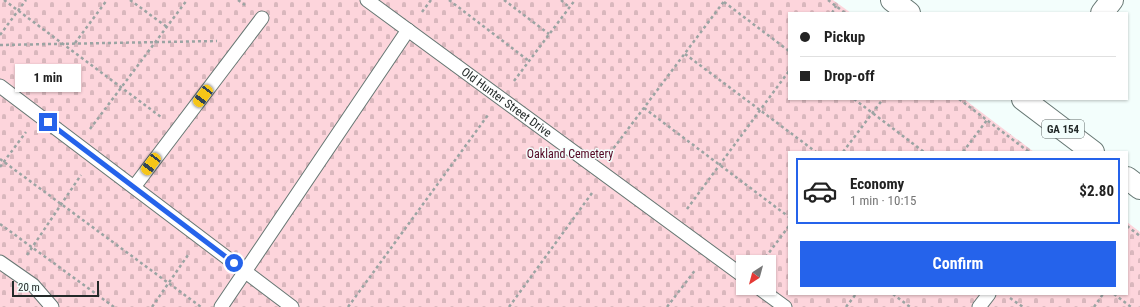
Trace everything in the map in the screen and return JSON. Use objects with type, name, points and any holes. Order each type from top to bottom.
[{"type":"main road","points":[[892,0],[908,12]]},
{"type":"main road","points":[[1103,12],[1112,0]]},
{"type":"main road","name":"GA 154","points":[[1031,102],[1092,151]]},
{"type":"main road","points":[[1128,179],[1140,188]]},
{"type":"lane","name":"Old Hunter Street Drive","points":[[367,0],[736,271]]},
{"type":"lane","points":[[134,187],[262,18]]},
{"type":"lane","points":[[221,307],[408,30]]},
{"type":"lane","points":[[0,86],[292,307]]},
{"type":"lane","points":[[0,262],[33,285],[52,307]]},
{"type":"lane","points":[[769,295],[785,307]]},
{"type":"lane","points":[[979,307],[988,295]]},
{"type":"path","points":[[4,0],[177,129]]},
{"type":"path","points":[[0,35],[26,0]]},
{"type":"path","points":[[74,43],[107,0]]},
{"type":"path","points":[[130,0],[167,27]]},
{"type":"path","points":[[78,145],[187,0]]},
{"type":"path","points":[[449,0],[529,61]]},
{"type":"path","points":[[504,0],[549,34]]},
{"type":"path","points":[[560,0],[569,7]]},
{"type":"path","points":[[501,98],[574,0]]},
{"type":"path","points":[[828,0],[844,12]]},
{"type":"path","points":[[598,169],[725,1],[788,50]]},
{"type":"path","points":[[833,12],[836,6]]},
{"type":"path","points":[[0,45],[245,40]]},
{"type":"path","points":[[685,54],[815,151]]},
{"type":"path","points":[[674,226],[788,72]]},
{"type":"path","points":[[855,100],[923,151]]},
{"type":"path","points":[[844,151],[881,100]]},
{"type":"path","points":[[961,100],[1028,151]]},
{"type":"path","points":[[644,108],[788,216]]},
{"type":"path","points":[[348,307],[491,110]]},
{"type":"path","points":[[0,167],[38,115]]},
{"type":"path","points":[[964,151],[987,120]]},
{"type":"path","points":[[15,272],[94,157]]},
{"type":"path","points":[[0,159],[201,307]]},
{"type":"path","points":[[508,307],[595,189]]},
{"type":"path","points":[[0,224],[114,307]]},
{"type":"path","points":[[767,255],[788,227]]},
{"type":"path","points":[[1128,227],[1140,236]]},
{"type":"path","points":[[152,307],[201,238]]},
{"type":"path","points":[[668,307],[698,266]]},
{"type":"path","points":[[846,307],[855,295]]},
{"type":"path","points":[[894,295],[910,307]]},
{"type":"path","points":[[1094,307],[1102,295]]},
{"type":"path","points":[[1115,295],[1131,307]]},
{"type":"path","points":[[1009,297],[1023,307]]},
{"type":"green space","name":"Oakland Cemetery","points":[[0,0],[833,0],[850,12],[788,12],[788,100],[965,100],[1033,151],[788,151],[788,295],[1128,295],[1128,223],[1140,232],[1140,307],[0,307]]},
{"type":"route","points":[[48,122],[234,263]]}]
